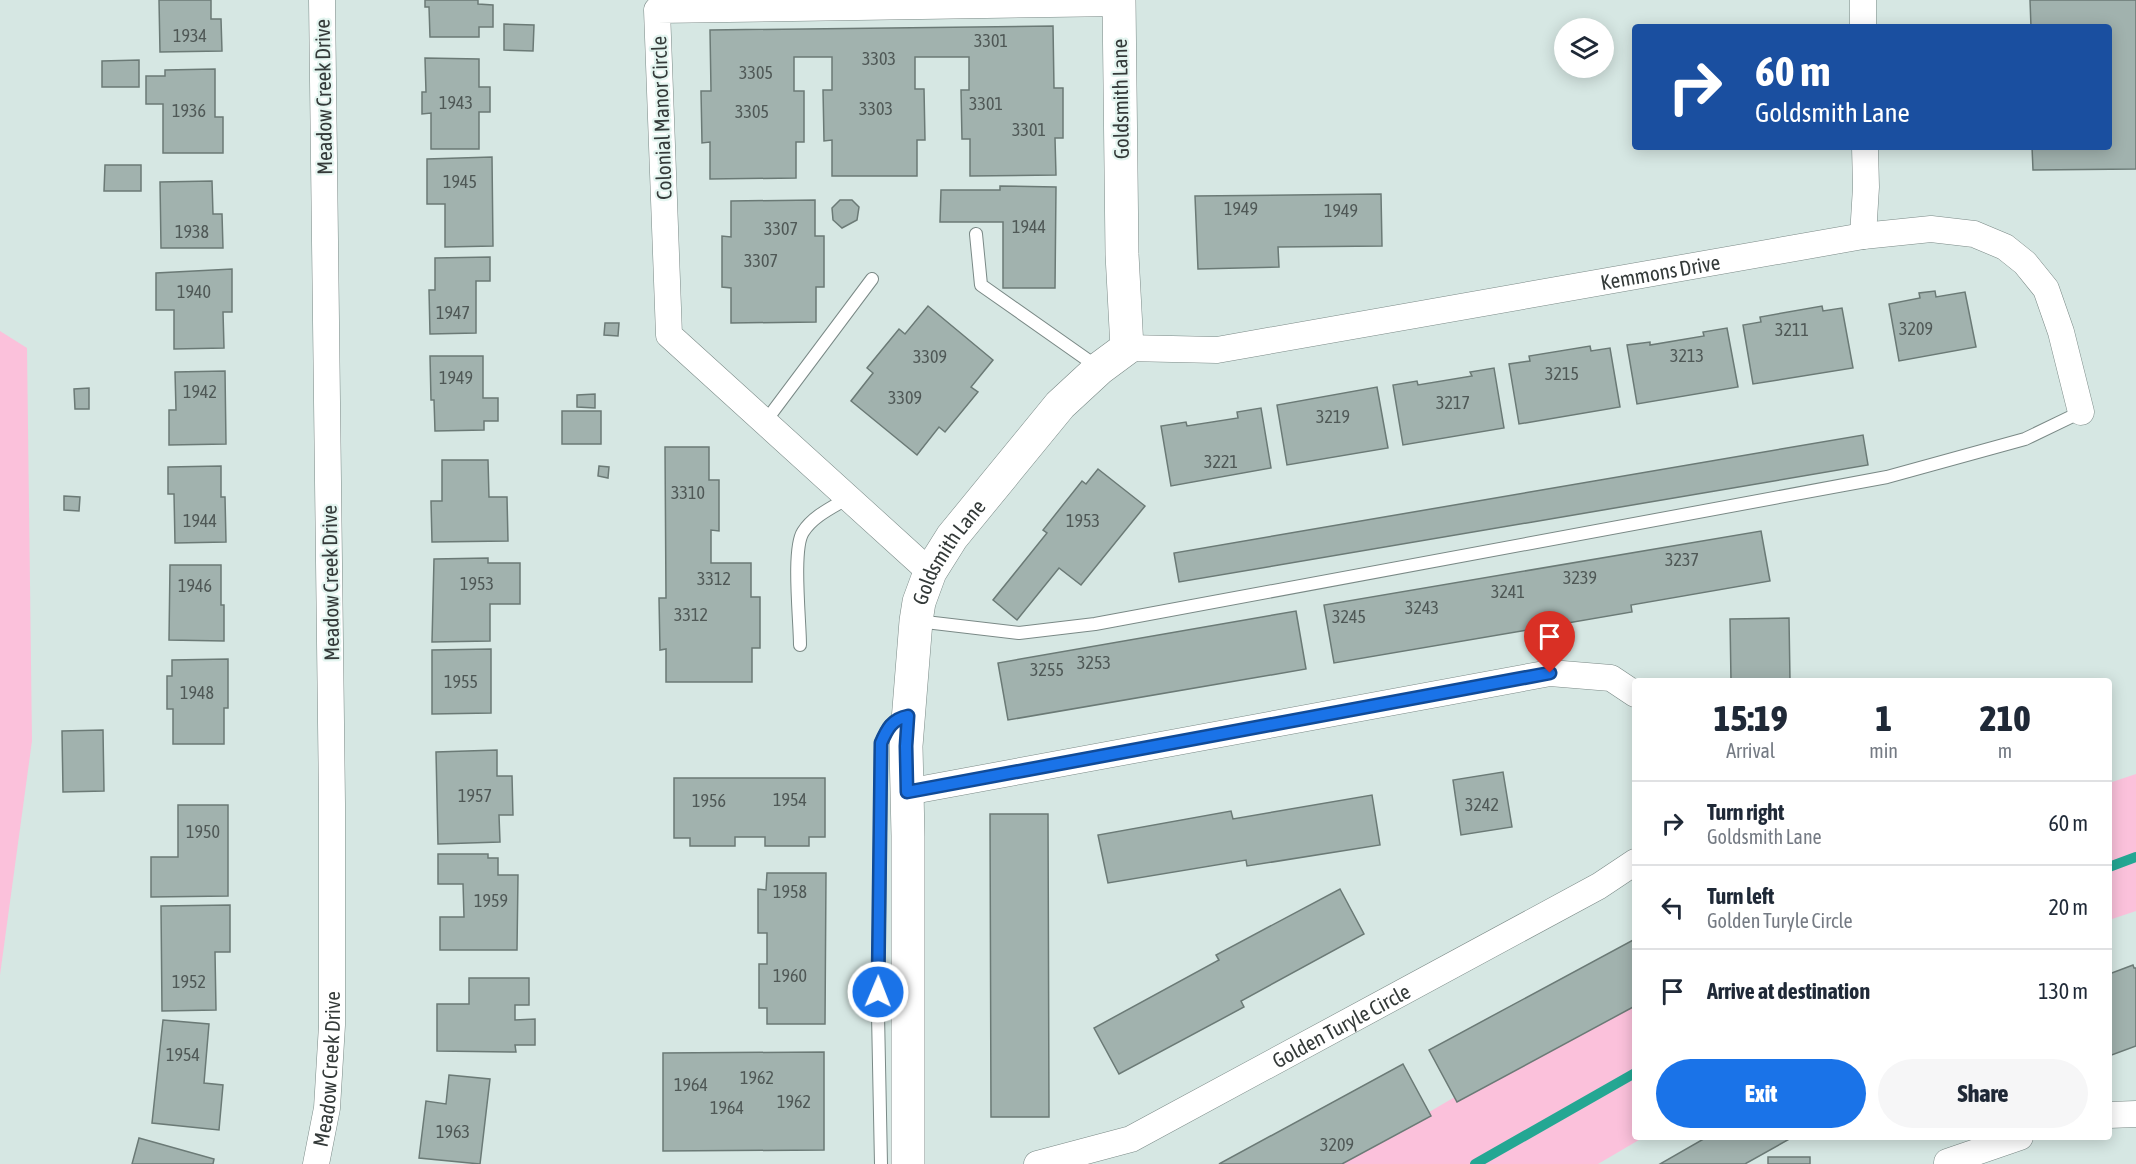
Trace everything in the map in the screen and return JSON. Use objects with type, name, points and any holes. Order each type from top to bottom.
[{"type":"street","name":"Meadow Creek Drive","points":[[316,1164],[327,1108],[332,1013],[332,803],[322,0]]},
{"type":"street","points":[[1863,0],[1863,24]]},
{"type":"street","name":"Goldsmith Lane","points":[[908,1164],[906,746],[919,602],[936,560],[952,537],[1060,405],[1100,368],[1127,348],[1122,254],[1119,2]]},
{"type":"street","name":"Colonial Manor Circle","points":[[930,572],[669,335],[657,10],[1119,2]]},
{"type":"street","points":[[1863,236],[1866,187],[1865,150]]},
{"type":"street","name":"Kemmons Drive","points":[[1127,348],[1217,350],[1863,236],[1931,229],[1974,234],[2005,247],[2025,263],[2046,289],[2061,332],[2081,412]]},
{"type":"street","points":[[907,792],[1550,673],[1611,678],[1632,692]]},
{"type":"street","name":"Golden Turyle Circle","points":[[1037,1164],[1131,1139],[1599,886],[1632,864]]},
{"type":"street","points":[[2112,1115],[2136,1114]]},
{"type":"street","points":[[1947,1163],[2012,1140]]},
{"type":"lane","points":[[976,234],[981,285],[1100,368]]},
{"type":"lane","points":[[765,422],[872,279]]},
{"type":"lane","points":[[916,621],[1019,633],[1106,621],[1887,477],[2025,439],[2081,412]]},
{"type":"lane","points":[[800,645],[798,551],[802,533],[812,521],[848,498]]},
{"type":"lane","points":[[881,1164],[878,1014],[881,743],[888,727],[899,718],[908,716]]},
{"type":"shaded area","points":[[0,331],[27,348],[32,741],[0,975]]},
{"type":"shaded area","points":[[2136,774],[2136,911],[2112,919],[2112,782]]},
{"type":"shaded area","points":[[1632,994],[1632,1140],[1639,1140],[1598,1164],[1340,1164]]},
{"type":"building","points":[[159,0],[211,0],[211,19],[221,19],[222,51],[160,52]]},
{"type":"building","points":[[425,0],[478,0],[478,4],[493,5],[493,27],[479,27],[479,37],[430,37],[429,7],[425,7]]},
{"type":"building","points":[[2030,0],[2136,0],[2136,169],[2033,170],[2032,150],[2112,150],[2112,24],[2031,24]]},
{"type":"building","points":[[504,24],[534,25],[533,51],[504,50]]},
{"type":"building","points":[[1053,26],[1054,88],[1063,88],[1063,138],[1055,138],[1056,175],[970,176],[970,139],[962,139],[961,90],[969,90],[969,57],[915,57],[915,89],[924,89],[925,140],[917,140],[917,176],[832,176],[832,140],[824,141],[823,90],[832,90],[832,57],[794,57],[794,91],[804,91],[804,142],[796,142],[796,178],[710,179],[710,142],[702,143],[701,91],[711,91],[710,30]]},
{"type":"building","points":[[425,58],[479,59],[479,87],[490,87],[490,112],[479,112],[479,149],[431,149],[431,113],[422,114],[422,92],[426,92]]},
{"type":"building","points":[[139,60],[139,87],[102,87],[102,61]]},
{"type":"building","points":[[215,69],[215,117],[223,117],[223,153],[163,153],[163,104],[146,104],[146,76],[165,76],[165,70]]},
{"type":"building","points":[[492,157],[493,246],[445,247],[445,204],[427,204],[427,159]]},
{"type":"building","points":[[105,165],[141,165],[141,191],[104,191]]},
{"type":"building","points":[[212,181],[213,214],[222,214],[223,248],[161,248],[160,182]]},
{"type":"building","points":[[1000,186],[1056,187],[1055,288],[1003,288],[1003,222],[940,222],[941,190],[1000,190]]},
{"type":"building","points":[[1381,194],[1382,246],[1278,247],[1279,267],[1198,269],[1195,196]]},
{"type":"building","points":[[815,200],[815,236],[824,236],[824,287],[816,287],[816,322],[731,323],[731,288],[722,287],[722,236],[731,237],[731,201]]},
{"type":"building","points":[[840,200],[852,200],[859,207],[857,220],[842,228],[833,220],[832,208]]},
{"type":"building","points":[[490,257],[490,281],[476,281],[476,333],[430,334],[429,290],[435,290],[435,258]]},
{"type":"building","points":[[232,269],[232,312],[223,312],[224,348],[174,349],[174,310],[156,310],[156,273]]},
{"type":"building","points":[[1935,291],[1936,297],[1965,292],[1976,347],[1899,361],[1889,304],[1920,298],[1919,293]]},
{"type":"building","points":[[928,306],[993,360],[971,387],[978,392],[945,432],[939,427],[917,455],[851,401],[873,373],[867,368],[899,329],[905,334]]},
{"type":"building","points":[[1822,306],[1823,311],[1842,308],[1853,368],[1753,384],[1743,325],[1761,322],[1760,317]]},
{"type":"building","points":[[605,323],[619,323],[618,336],[604,335]]},
{"type":"building","points":[[1727,328],[1738,387],[1637,404],[1627,345],[1650,342],[1650,345],[1704,336],[1703,332]]},
{"type":"building","points":[[1590,346],[1591,351],[1610,348],[1620,407],[1519,424],[1509,364],[1530,361],[1529,356]]},
{"type":"building","points":[[430,356],[483,356],[483,398],[498,398],[498,421],[484,421],[484,430],[435,431],[434,400],[431,400]]},
{"type":"building","points":[[1494,368],[1504,428],[1403,445],[1393,385],[1417,381],[1418,385],[1472,376],[1470,372]]},
{"type":"building","points":[[225,371],[226,444],[169,445],[169,410],[176,410],[175,372]]},
{"type":"building","points":[[1377,387],[1388,448],[1287,465],[1277,405]]},
{"type":"building","points":[[89,388],[89,409],[75,409],[74,389]]},
{"type":"building","points":[[595,394],[595,408],[577,407],[577,395]]},
{"type":"building","points":[[1261,408],[1271,468],[1171,486],[1161,426],[1186,422],[1187,426],[1238,418],[1237,412]]},
{"type":"building","points":[[562,411],[601,411],[601,444],[562,444]]},
{"type":"building","points":[[1863,435],[1868,465],[1179,582],[1174,553]]},
{"type":"building","points":[[665,447],[709,447],[709,480],[719,480],[719,531],[711,530],[711,563],[751,563],[751,597],[760,597],[760,648],[752,648],[752,682],[666,682],[666,649],[660,650],[659,598],[666,598]]},
{"type":"building","points":[[442,460],[488,460],[489,497],[507,497],[508,541],[432,542],[431,501],[442,501]]},
{"type":"building","points":[[221,466],[221,497],[225,497],[226,542],[175,543],[174,494],[168,494],[168,467]]},
{"type":"building","points":[[599,466],[609,467],[608,478],[598,476]]},
{"type":"building","points":[[1098,469],[1145,506],[1081,585],[1059,568],[1017,620],[993,600],[1047,533],[1043,530],[1082,481],[1086,484]]},
{"type":"building","points":[[64,496],[80,497],[79,511],[64,510]]},
{"type":"building","points":[[1761,531],[1770,581],[1631,605],[1632,612],[1334,663],[1324,605]]},
{"type":"building","points":[[488,558],[488,563],[520,563],[520,604],[490,604],[490,641],[432,642],[434,559]]},
{"type":"building","points":[[170,565],[221,565],[224,641],[169,640]]},
{"type":"building","points":[[1296,611],[1306,669],[1008,720],[998,663]]},
{"type":"building","points":[[1789,618],[1790,678],[1731,678],[1730,619]]},
{"type":"building","points":[[491,649],[491,713],[432,714],[432,650]]},
{"type":"building","points":[[228,659],[228,708],[224,708],[224,744],[173,744],[173,709],[167,709],[167,676],[172,676],[172,660]]},
{"type":"building","points":[[103,730],[104,791],[63,792],[62,731]]},
{"type":"building","points":[[497,750],[497,776],[512,776],[513,815],[499,815],[500,842],[438,844],[436,752]]},
{"type":"building","points":[[1503,772],[1512,827],[1461,835],[1453,780]]},
{"type":"building","points":[[674,778],[825,778],[825,837],[809,837],[809,846],[765,846],[765,837],[735,837],[735,846],[690,846],[690,838],[674,838]]},
{"type":"building","points":[[1372,795],[1380,845],[1247,866],[1246,860],[1108,883],[1098,835],[1231,811],[1233,819]]},
{"type":"building","points":[[178,805],[228,805],[228,896],[151,897],[151,857],[178,857]]},
{"type":"building","points":[[990,814],[1048,814],[1049,1117],[991,1117]]},
{"type":"building","points":[[438,854],[488,854],[488,858],[498,858],[498,875],[518,875],[517,950],[440,950],[440,917],[464,917],[463,884],[438,884]]},
{"type":"building","points":[[767,873],[826,873],[825,1024],[767,1024],[767,1008],[759,1008],[759,964],[767,964],[767,933],[758,933],[758,889],[766,890]]},
{"type":"building","points":[[1340,889],[1364,934],[1241,1001],[1244,1007],[1119,1074],[1094,1028],[1219,960],[1216,955]]},
{"type":"building","points":[[230,905],[230,952],[215,952],[216,1010],[162,1011],[161,906]]},
{"type":"building","points":[[1632,941],[1632,1008],[1457,1102],[1429,1050]]},
{"type":"building","points":[[2133,965],[2136,968],[2136,1046],[2112,1055],[2112,973]]},
{"type":"building","points":[[469,978],[529,978],[529,1005],[515,1005],[515,1020],[535,1019],[535,1045],[515,1045],[516,1052],[437,1051],[437,1004],[469,1004]]},
{"type":"building","points":[[163,1020],[209,1024],[204,1083],[223,1085],[219,1130],[152,1123]]},
{"type":"building","points":[[824,1052],[824,1150],[663,1151],[663,1053]]},
{"type":"building","points":[[1403,1064],[1431,1116],[1342,1164],[1219,1164]]},
{"type":"building","points":[[449,1075],[490,1079],[480,1164],[419,1158],[426,1101],[446,1104]]},
{"type":"building","points":[[139,1138],[214,1159],[213,1164],[132,1164]]},
{"type":"building","points":[[1702,1140],[1788,1140],[1745,1164],[1660,1164]]},
{"type":"building","points":[[1768,1157],[1810,1157],[1810,1164],[1768,1164]]},
{"type":"waterway","points":[[2112,866],[2136,857]]},
{"type":"waterway","points":[[1475,1164],[1632,1075]]},
{"type":"route","points":[[878,992],[881,743],[888,727],[899,718],[908,716],[907,792],[1550,673]]}]
